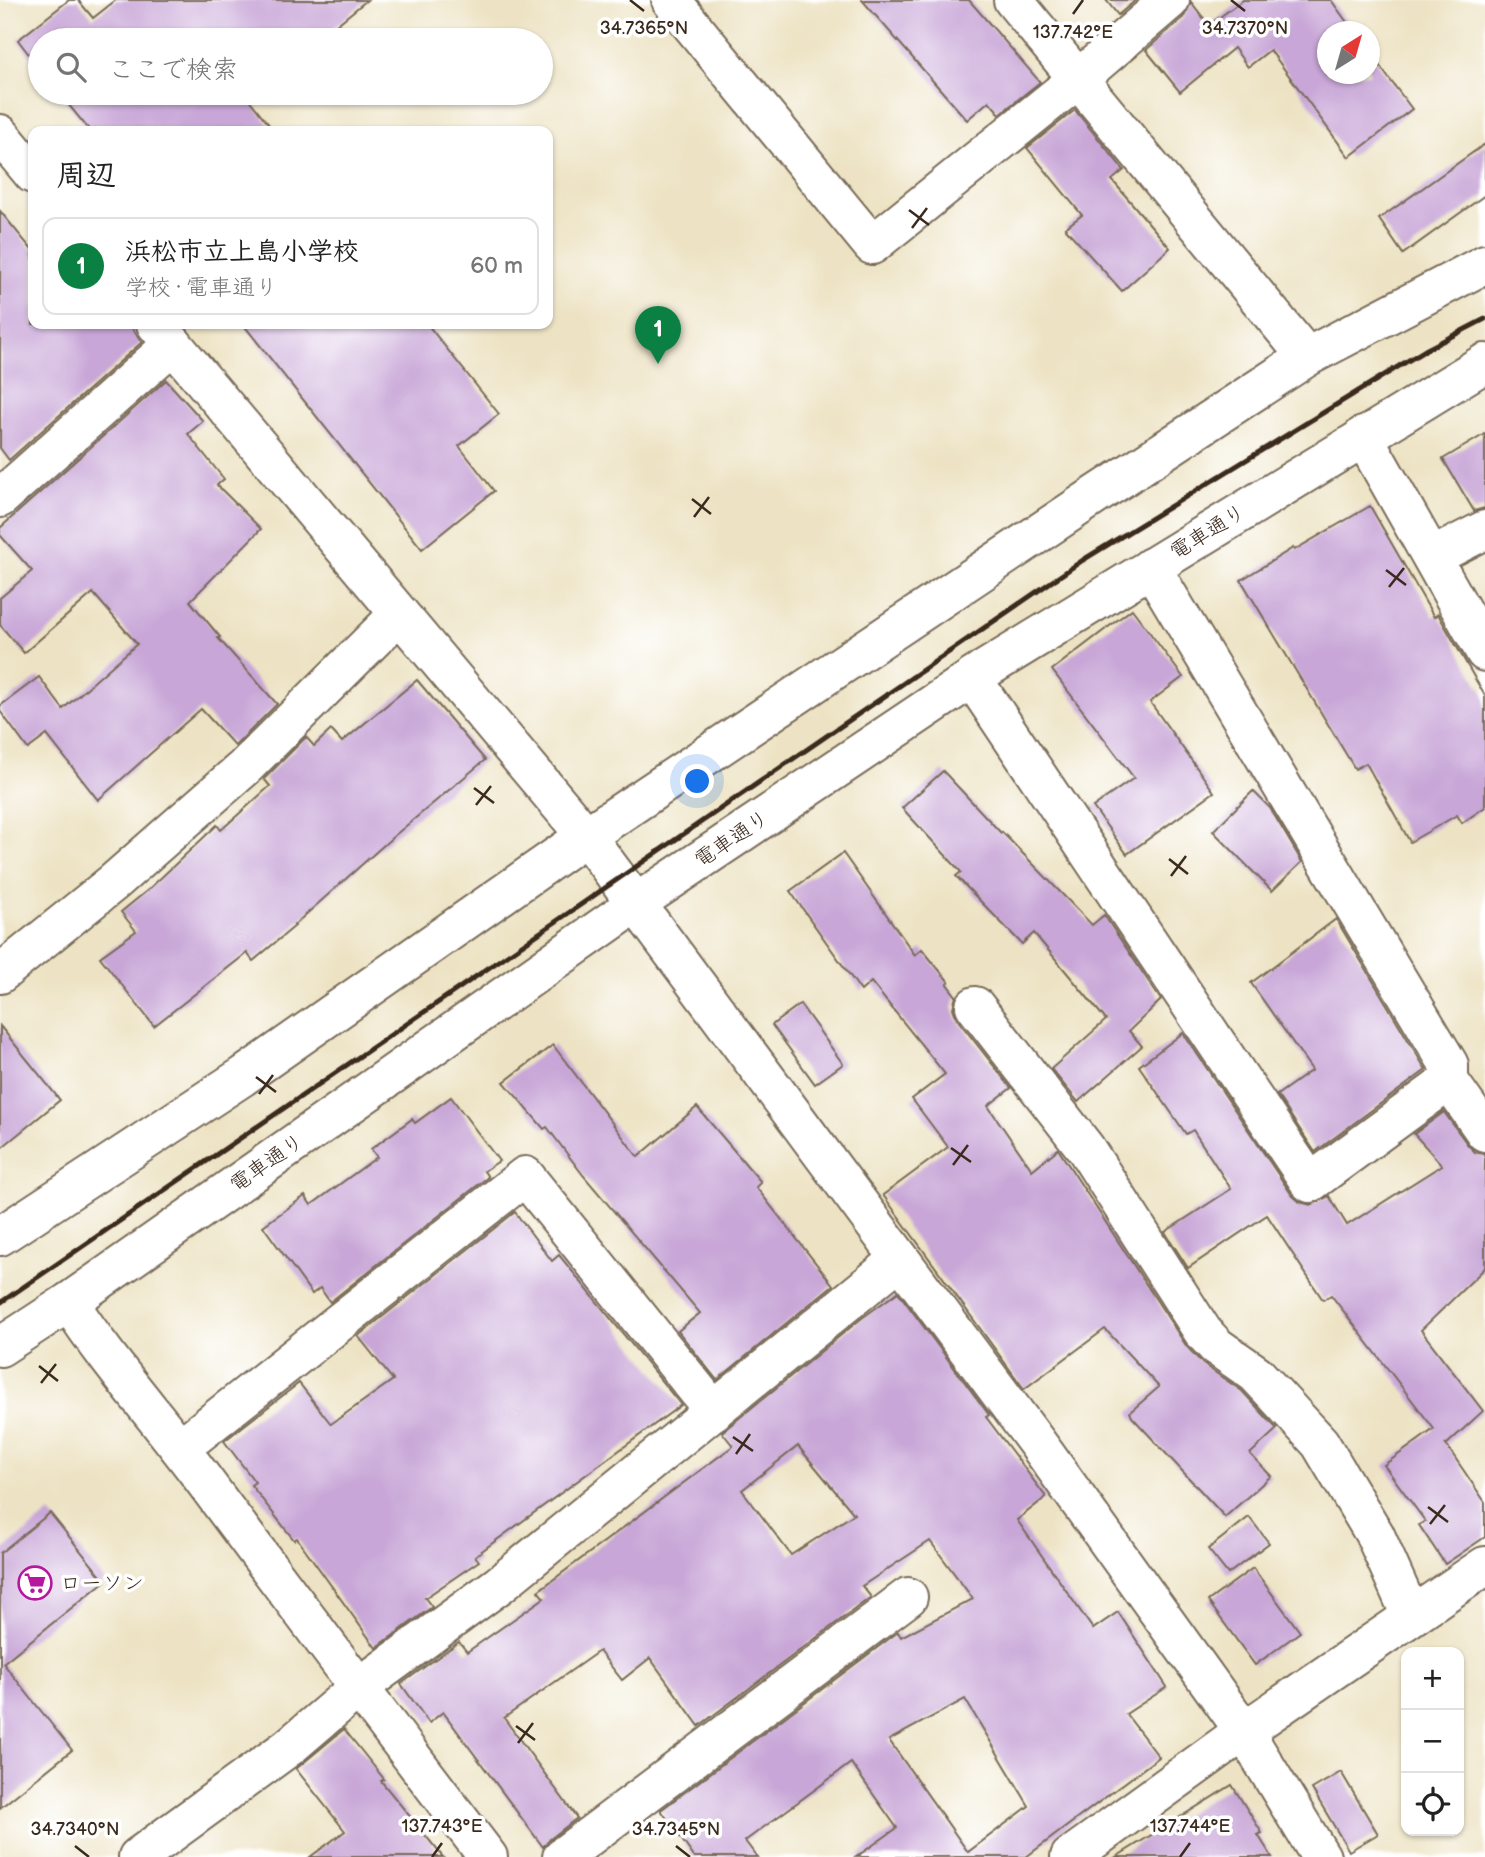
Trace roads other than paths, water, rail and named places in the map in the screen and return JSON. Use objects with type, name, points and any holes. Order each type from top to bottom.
[{"type":"street","points":[[671,0],[872,245],[1078,79],[1170,0]]},
{"type":"street","points":[[1013,0],[1307,357]]},
{"type":"street","points":[[0,134],[28,168]]},
{"type":"street","points":[[0,1236],[242,1077],[586,836],[1093,497],[1307,357],[1485,264]]},
{"type":"street","points":[[0,498],[165,334],[586,836],[1043,1451],[1244,1731],[1321,1857]]},
{"type":"street","name":"電車通り","points":[[0,1348],[635,904],[972,678],[1485,362]]},
{"type":"street","points":[[1363,436],[1485,652]]},
{"type":"street","points":[[1432,557],[1485,530]]},
{"type":"street","points":[[1151,567],[1449,1065],[1449,1081],[1485,1132]]},
{"type":"street","points":[[0,974],[114,882],[244,768],[399,614]]},
{"type":"street","points":[[972,678],[1310,1183],[1449,1081]]},
{"type":"street","points":[[975,1006],[1086,1149],[1203,1332],[1216,1346],[1256,1374],[1320,1443],[1375,1535],[1411,1616]]},
{"type":"street","points":[[180,1448],[525,1176],[713,1411]]},
{"type":"street","points":[[138,1857],[289,1747],[358,1688],[499,1585],[900,1259]]},
{"type":"street","points":[[69,1302],[85,1328],[180,1448],[358,1688],[488,1857]]},
{"type":"street","points":[[1070,1857],[1244,1731],[1484,1568]]},
{"type":"street","points":[[562,1857],[908,1597]]},
{"type":"railway","points":[[0,1303],[1083,560],[1427,349],[1485,319]]},
{"type":"place","name":"浜松市立上島小学校","points":[[658,364]]},
{"type":"place","name":"ローソン","points":[[35,1583]]}]
